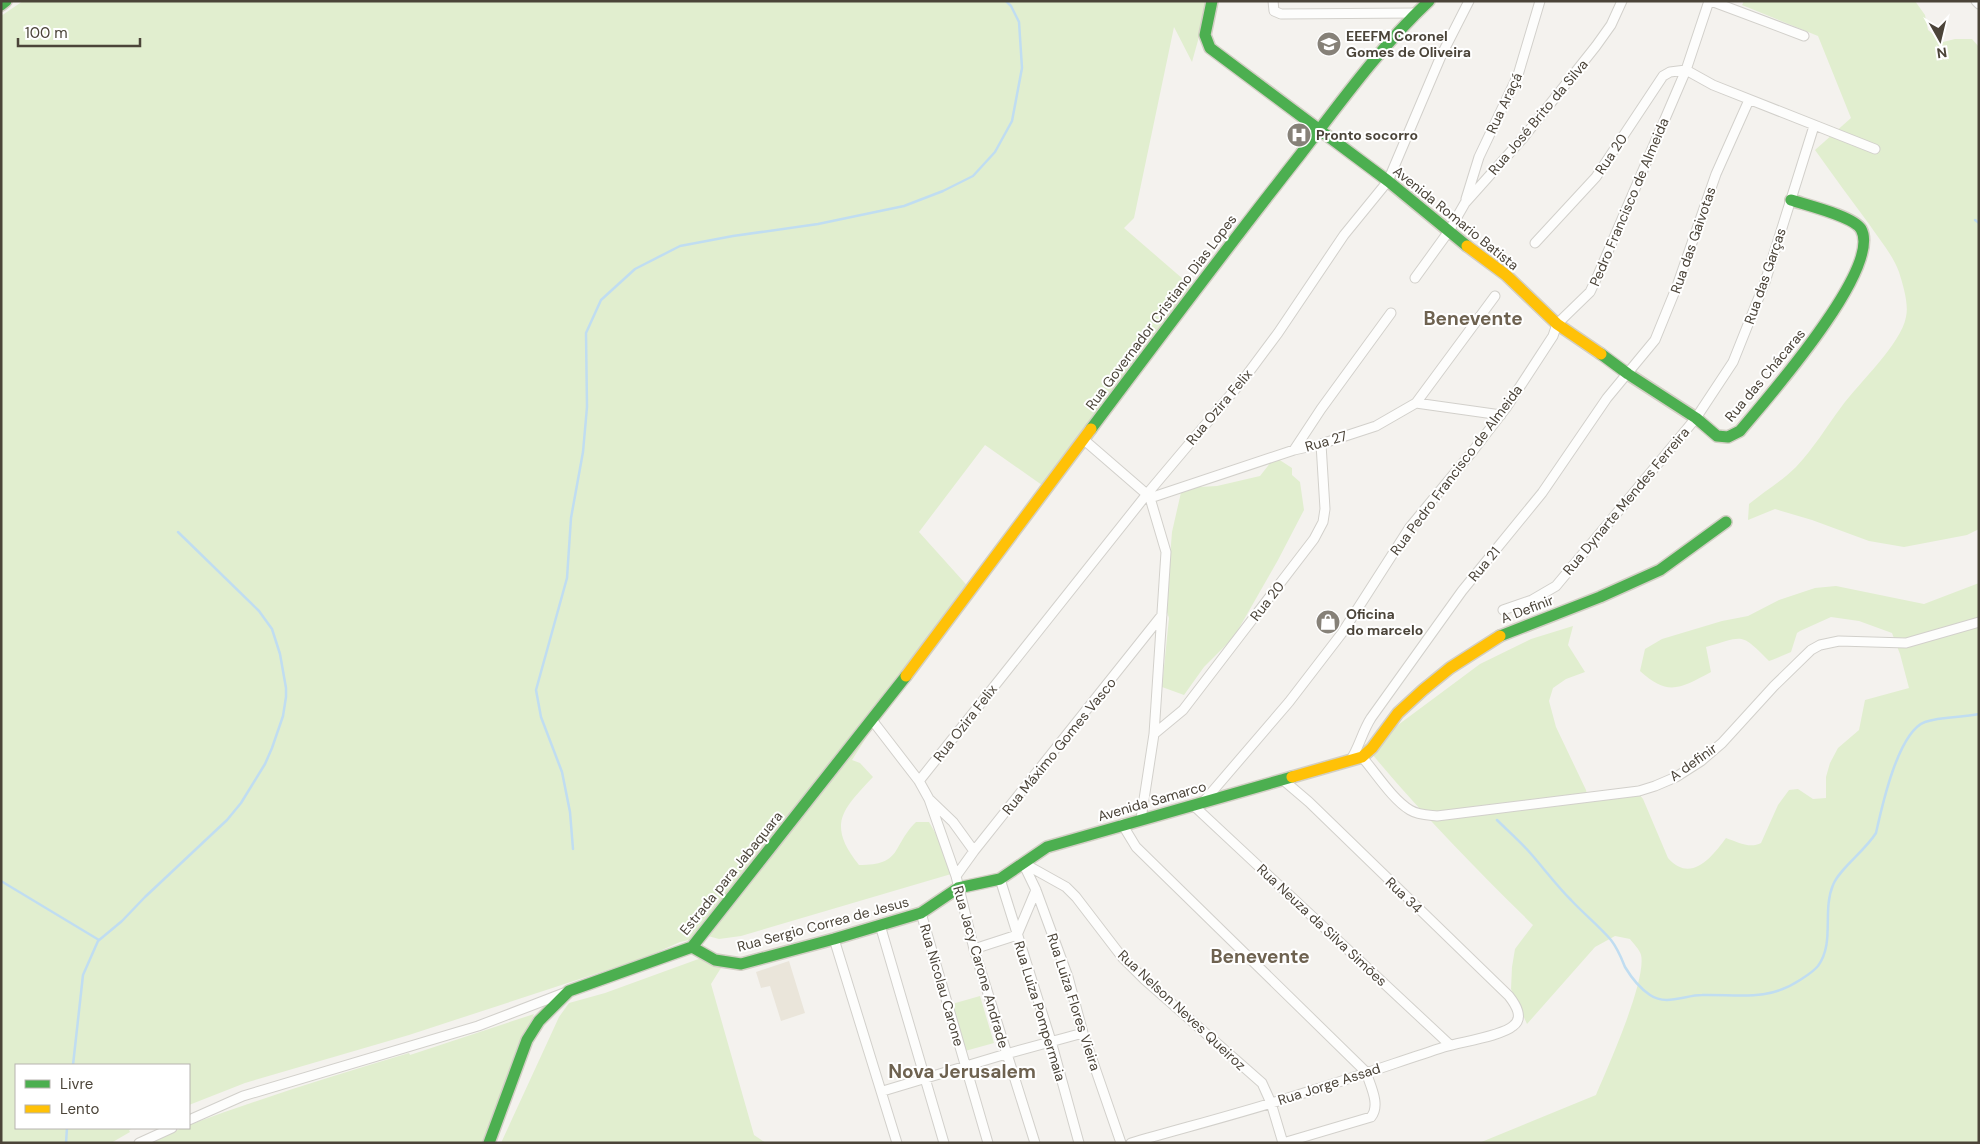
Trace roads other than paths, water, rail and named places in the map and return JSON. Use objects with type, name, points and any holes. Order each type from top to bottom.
[{"type":"street","points":[[1,5],[6,1]]},
{"type":"street","name":"Avenida Romario Batista","points":[[1212,1],[1205,35],[1210,48],[1388,181],[1506,276],[1526,297],[1557,324],[1587,343],[1628,374],[1696,418],[1722,438]]},
{"type":"street","points":[[1273,1],[1274,11],[1280,14],[1416,13]]},
{"type":"street","name":"Rua Governador Cristiano Dias Lopes","points":[[927,649],[1202,280],[1319,130],[1416,13],[1429,1]]},
{"type":"street","name":"Rua Ozira Felix","points":[[919,782],[1243,380],[1278,333],[1344,234],[1388,181],[1441,56],[1468,1]]},
{"type":"street","name":"Rua Araçá","points":[[1465,203],[1479,157],[1518,75],[1540,1]]},
{"type":"street","name":"Rua José Brito da Silva","points":[[1415,278],[1449,231],[1465,203],[1560,94],[1611,24],[1622,1]]},
{"type":"street","points":[[1804,36],[1710,1],[1686,70],[1713,85],[1748,100],[1876,149]]},
{"type":"street","name":"Rua 20","points":[[1535,243],[1596,177],[1663,76],[1670,72],[1686,70]]},
{"type":"street","name":"Pedro Francisco de Almeida","points":[[1557,324],[1590,292],[1686,70]]},
{"type":"street","name":"Rua das Gaivotas","points":[[1628,374],[1650,348],[1660,331],[1713,182],[1748,100]]},
{"type":"street","name":"Rua das Garças","points":[[1696,418],[1730,368],[1745,336],[1765,282],[1814,126]]},
{"type":"street","name":"Rua das Chácaras","points":[[1722,438],[1734,435],[1740,431],[1798,364],[1850,282],[1864,247],[1863,234],[1856,224],[1791,200]]},
{"type":"street","points":[[1495,296],[1416,404],[1501,415]]},
{"type":"street","points":[[1294,450],[1321,409],[1391,313]]},
{"type":"street","name":"Rua Pedro Francisco de Almeida","points":[[1199,804],[1289,702],[1342,633],[1410,527],[1501,415],[1553,336],[1557,324]]},
{"type":"street","name":"Rua 21","points":[[1349,761],[1357,750],[1371,718],[1462,591],[1542,493],[1594,416],[1628,374]]},
{"type":"street","name":"Rua 27","points":[[1148,496],[1376,426],[1416,404]]},
{"type":"street","name":"Rua Dynarte Mendes Ferreira","points":[[1503,610],[1532,600],[1556,586],[1696,418]]},
{"type":"street","points":[[1084,438],[1148,496],[1166,552],[1154,734],[1141,819]]},
{"type":"street","name":"Rua 20","points":[[1154,734],[1183,710],[1314,540],[1323,522],[1325,509],[1321,444]]},
{"type":"street","name":"A Definir","points":[[1362,757],[1372,748],[1398,713],[1422,690],[1450,668],[1485,645],[1506,633],[1600,597],[1660,570],[1726,522]]},
{"type":"street","name":"Rua Máximo Gomes Vasco","points":[[957,882],[974,851],[1162,615]]},
{"type":"street","name":"A definir","points":[[1362,757],[1400,803],[1421,815],[1437,816],[1639,791],[1676,777],[1701,760],[1722,743],[1774,686],[1811,650],[1820,645],[1839,641],[1906,643],[1979,622]]},
{"type":"street","name":"Estrada para Jabaquara","points":[[489,1143],[527,1040],[539,1021],[569,991],[692,947],[927,649]]},
{"type":"street","points":[[872,720],[919,782],[929,799],[957,882]]},
{"type":"street","name":"Avenida Samarco","points":[[957,882],[1000,879],[1046,847],[1362,757]]},
{"type":"street","name":"Rua 34","points":[[1282,779],[1509,996],[1515,1003],[1519,1016]]},
{"type":"street","points":[[929,799],[953,822],[974,851]]},
{"type":"street","name":"Rua Neuza da Silva Simões","points":[[1199,804],[1450,1045]]},
{"type":"street","points":[[1122,824],[1136,847],[1366,1072],[1376,1106],[1375,1112],[1371,1117],[1283,1143]]},
{"type":"street","name":"Rua Luiza Flores Vieira","points":[[1023,863],[1036,890],[1068,977],[1082,1033],[1121,1143]]},
{"type":"street","name":"Rua Nelson Neves Queiroz","points":[[1023,863],[1066,887],[1076,897],[1122,957],[1187,1018],[1262,1083],[1271,1103],[1283,1143]]},
{"type":"street","name":"Rua Luiza Pompermaia","points":[[1000,879],[1051,1041],[1079,1143]]},
{"type":"street","name":"Rua Sergio Correa de Jesus","points":[[692,947],[714,961],[727,964],[742,964],[921,913],[957,882]]},
{"type":"street","name":"Rua Jacy Carone Andrade","points":[[957,882],[974,949],[1035,1143]]},
{"type":"street","points":[[974,949],[1017,934],[1036,890]]},
{"type":"street","name":"Rua Nicolau Carone","points":[[921,913],[988,1143]]},
{"type":"street","points":[[880,925],[944,1143]]},
{"type":"street","points":[[834,939],[883,1091],[897,1143]]},
{"type":"street","points":[[190,1120],[243,1096],[478,1026],[569,991]]},
{"type":"street","name":"Rua Jorge Assad","points":[[1131,1143],[1271,1103],[1450,1045],[1509,1029],[1517,1022],[1519,1016]]},
{"type":"street","points":[[883,1091],[1082,1033]]},
{"type":"street","points":[[139,1143],[170,1129]]},
{"type":"waterway","points":[[573,849],[570,812],[562,772],[541,717],[536,690],[567,578],[571,518],[583,452],[587,407],[586,333],[601,300],[635,269],[680,246],[733,236],[818,224],[904,206],[943,191],[973,176],[995,152],[1012,121],[1022,68],[1019,22],[1011,6],[1006,1]]},
{"type":"waterway","points":[[1975,220],[1979,223]]},
{"type":"waterway","points":[[73,1064],[83,975],[98,941],[122,921],[227,820],[241,803],[265,764],[283,716],[286,688],[280,654],[272,629],[259,611],[178,532]]},
{"type":"waterway","points":[[1497,820],[1523,846],[1566,895],[1611,940],[1630,975],[1650,995],[1662,1000],[1669,1000],[1696,995],[1740,996],[1764,994],[1788,987],[1818,966],[1826,947],[1828,905],[1833,885],[1836,879],[1876,833],[1882,806],[1899,754],[1915,729],[1931,720],[1979,714]]},
{"type":"waterway","points":[[1,881],[99,940]]},
{"type":"waterway","points":[[66,1143],[67,1129]]},
{"type":"place","name":"EEEFM Coronel Gomes de Oliveira","points":[[1329,44]]},
{"type":"place","name":"Pronto socorro","points":[[1299,135]]},
{"type":"place","name":"Oficina do marcelo","points":[[1328,622]]},
{"type":"district","name":"Benevente","points":[[1473,318]]},
{"type":"district","name":"Benevente","points":[[1260,956]]},
{"type":"district","name":"Nova Jerusalem","points":[[962,1071]]}]
